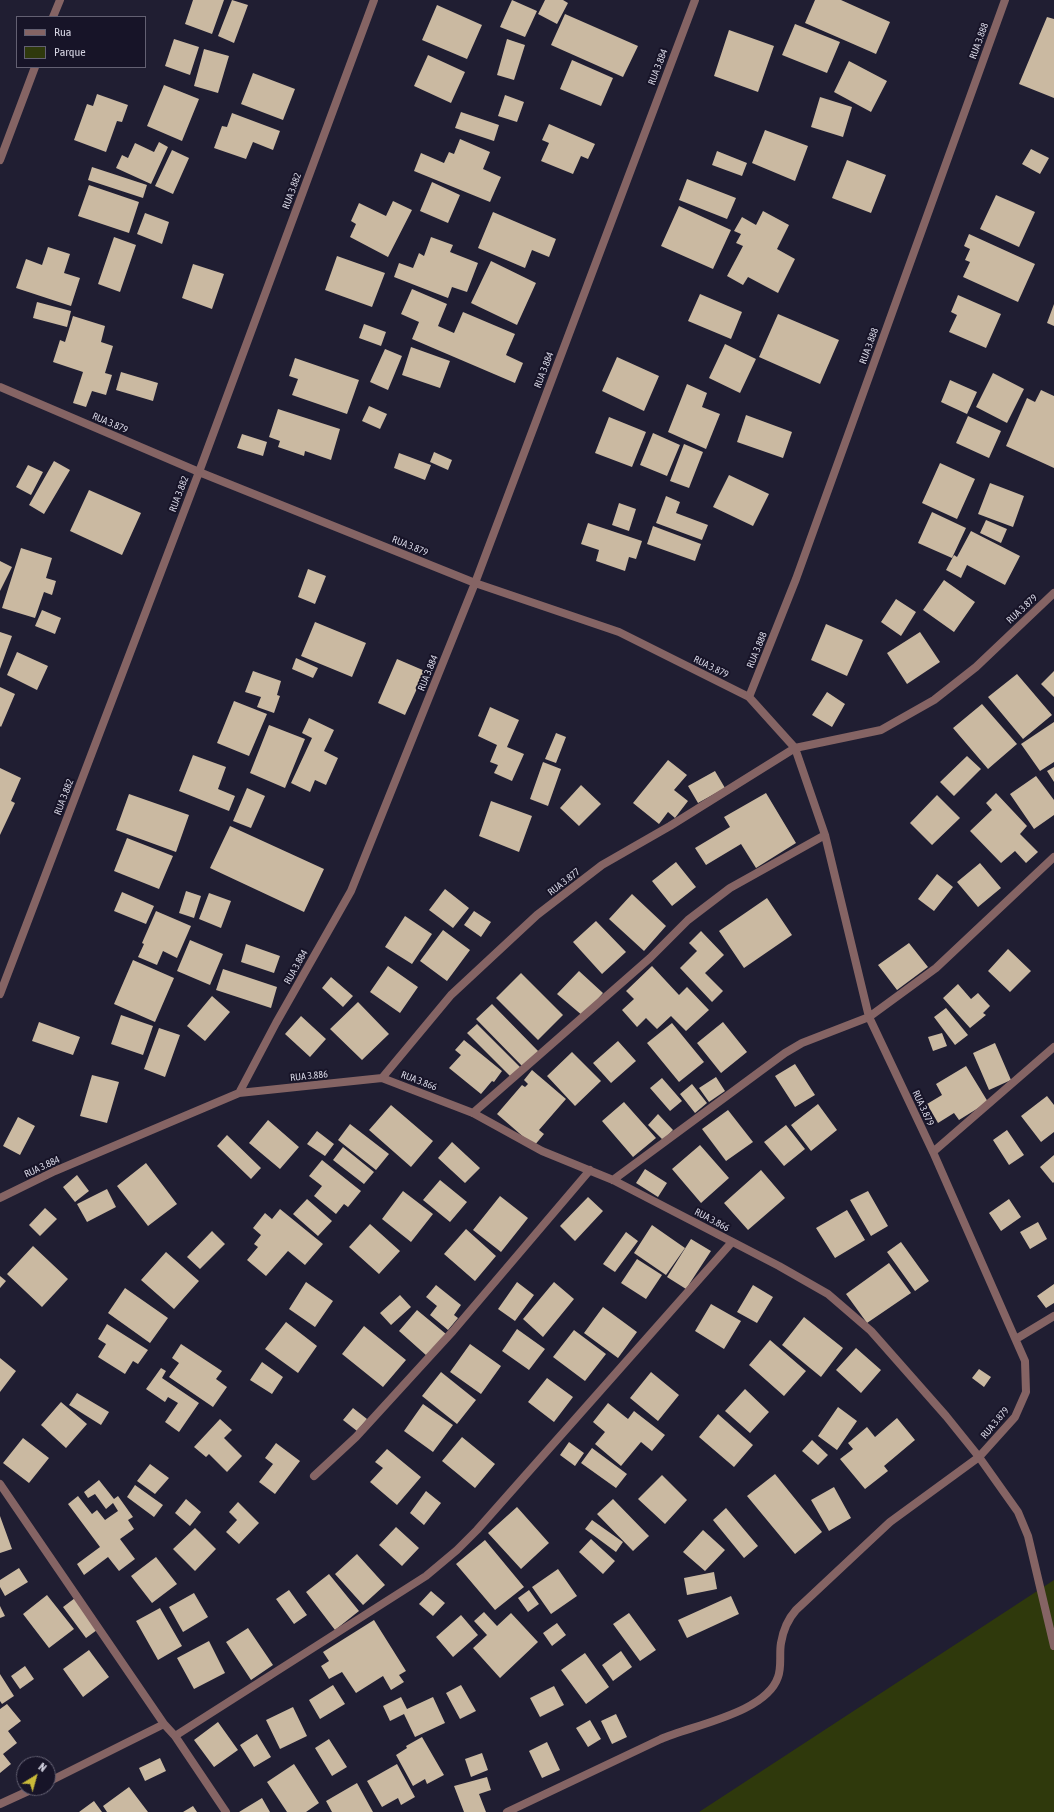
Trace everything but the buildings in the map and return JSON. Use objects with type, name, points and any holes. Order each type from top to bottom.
[{"type":"street","points":[[53,16],[60,0]]},
{"type":"street","name":"RUA 3.882","points":[[0,994],[199,472],[374,0]]},
{"type":"street","name":"RUA 3.884","points":[[0,1198],[55,1171],[239,1093],[351,891],[475,583],[694,0]]},
{"type":"street","name":"RUA 3.888","points":[[749,697],[796,579],[1004,0]]},
{"type":"street","points":[[0,160],[35,68]]},
{"type":"street","name":"RUA 3.879","points":[[0,387],[199,472],[475,583],[619,632],[749,697],[795,748],[825,835],[869,1017],[933,1152],[1025,1361],[1026,1392],[1016,1417],[979,1457],[890,1522],[796,1610],[789,1619],[781,1643],[779,1675],[774,1686],[766,1696],[731,1715],[661,1739],[507,1812]]},
{"type":"street","name":"RUA 3.879","points":[[795,748],[881,730],[934,700],[976,667],[1054,593]]},
{"type":"street","name":"RUA 3.877","points":[[382,1078],[451,995],[537,915],[602,865],[670,826],[795,748]]},
{"type":"street","points":[[473,1113],[650,958],[688,920],[730,888],[825,835]]},
{"type":"street","points":[[613,1180],[785,1053],[802,1043],[869,1017],[936,968],[1054,857]]},
{"type":"street","points":[[933,1152],[1054,1047]]},
{"type":"street","name":"RUA 3.886","points":[[239,1093],[382,1078]]},
{"type":"street","name":"RUA 3.866","points":[[382,1078],[473,1113],[542,1152],[613,1180],[779,1266],[828,1294],[871,1331],[946,1416],[979,1457],[1018,1512],[1028,1536],[1054,1646]]},
{"type":"street","points":[[314,1476],[356,1437],[453,1331],[590,1170]]},
{"type":"street","points":[[176,1736],[426,1576],[457,1550],[477,1530],[732,1242]]},
{"type":"street","points":[[1016,1339],[1054,1316]]},
{"type":"street","points":[[0,1484],[164,1724],[176,1736],[226,1812]]},
{"type":"street","points":[[56,1778],[164,1724]]},
{"type":"street","points":[[0,1804],[18,1796]]},
{"type":"green space","points":[[1054,1580],[1054,1812],[699,1812]]}]
